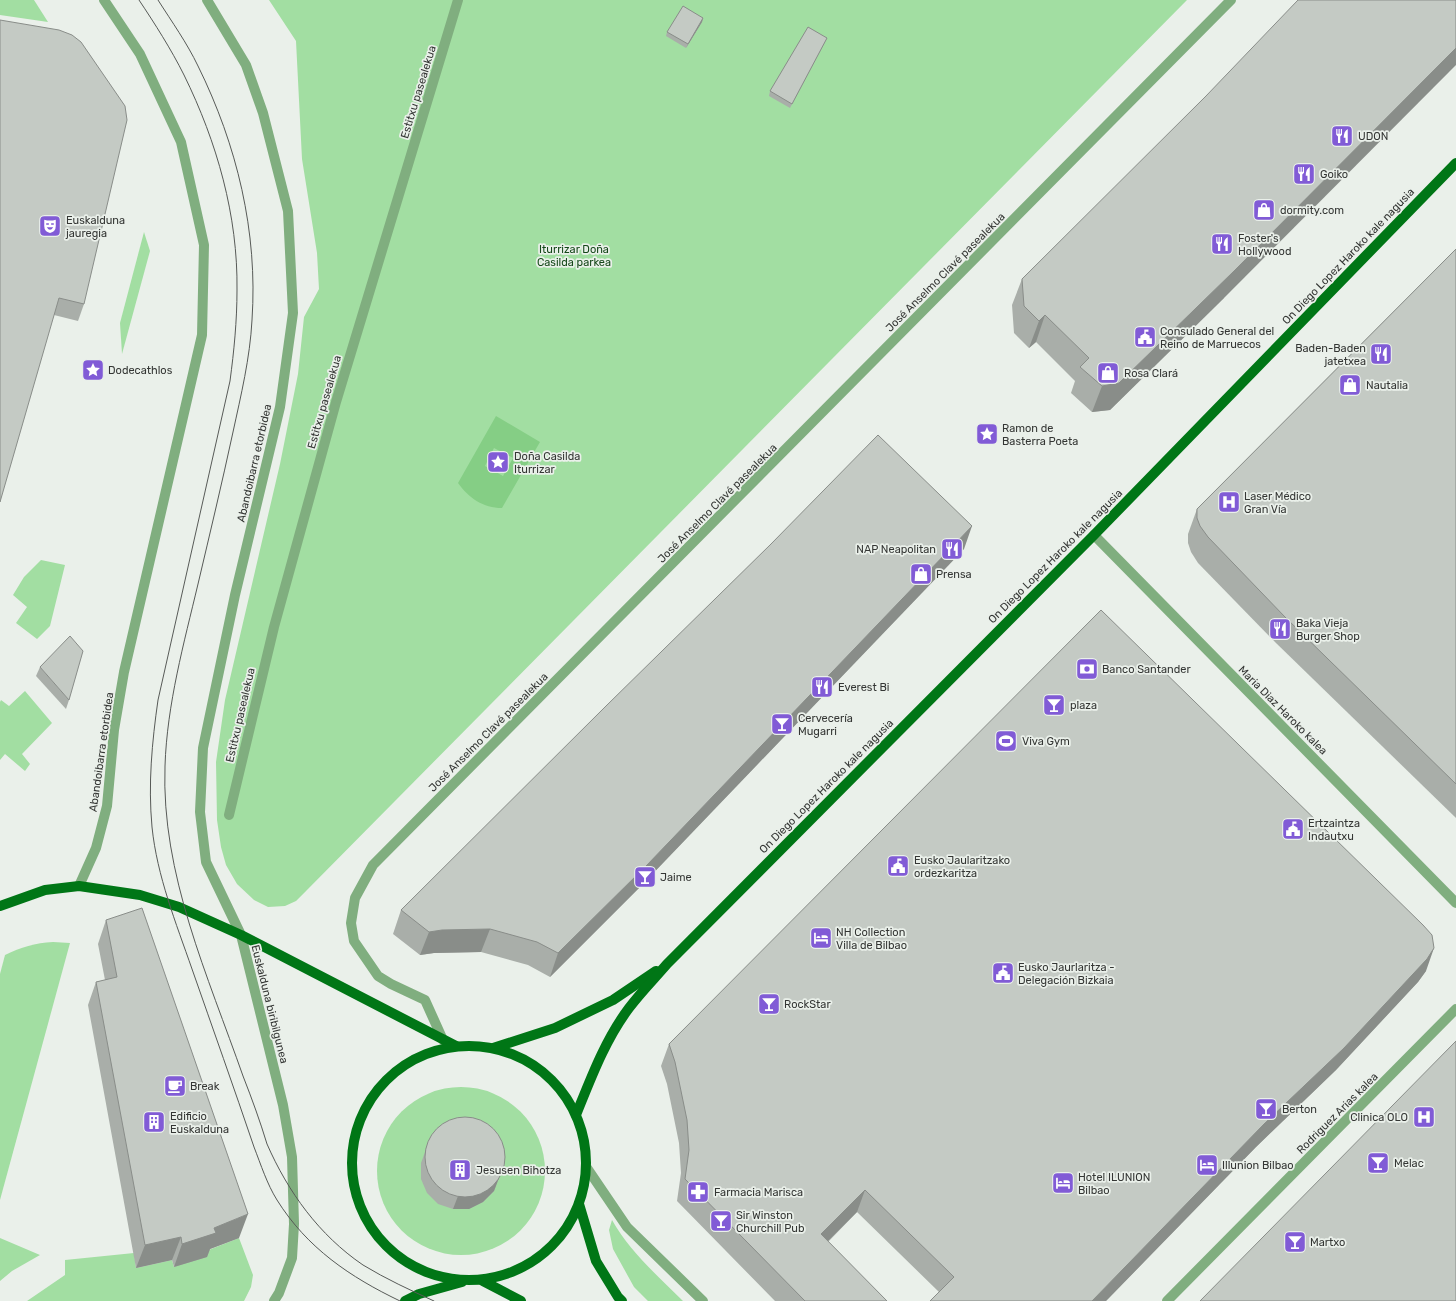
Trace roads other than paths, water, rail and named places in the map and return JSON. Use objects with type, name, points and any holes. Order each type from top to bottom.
[{"type":"main road","name":"On Diego Lopez Haroko kale nagusia","points":[[576,1115],[598,1059],[617,1027],[629,1008],[667,964],[1094,534],[1456,163]]},
{"type":"main road","name":"Euskalduna biribilgunea","points":[[0,906],[45,890],[79,886],[140,895],[178,907],[241,935]]},
{"type":"main road","points":[[241,935],[456,1046]]},
{"type":"main road","name":"On Diego Lopez Haroko kale nagusia","points":[[493,1048],[555,1028],[613,1000],[667,964]]},
{"type":"main road","points":[[405,1301],[419,1294],[466,1281],[483,1280],[514,1272],[542,1256],[564,1232],[579,1204],[584,1186],[587,1168],[584,1144],[576,1115],[562,1091],[542,1071],[519,1057],[493,1048],[456,1046],[422,1055],[392,1074],[369,1101],[356,1133],[351,1168],[358,1203],[375,1234],[400,1259],[431,1275],[466,1281]]},
{"type":"main road","points":[[579,1204],[596,1261],[622,1301]]},
{"type":"main road","points":[[483,1280],[521,1301]]},
{"type":"street","name":"Abandoibarra etorbidea","points":[[79,886],[96,848],[107,806],[114,730],[124,672],[202,335],[204,245],[181,142],[140,54],[104,0]]},
{"type":"street","name":"Abandoibarra etorbidea","points":[[207,0],[246,65],[263,113],[288,211],[293,314],[280,407],[235,595],[203,748],[200,812],[206,862],[241,935]]},
{"type":"street","name":"Estitxu pasealekua","points":[[229,815],[274,627],[336,402],[458,0]]},
{"type":"street","name":"José Anselmo Clavé pasealekua","points":[[443,1040],[425,1000],[391,984],[378,976],[354,941],[351,923],[355,898],[373,865],[1231,0]]},
{"type":"street","name":"Maria Diaz Haroko kalea","points":[[1094,534],[1456,903]]},
{"type":"street","name":"Euskalduna biribilgunea","points":[[241,935],[283,1105],[292,1157],[294,1224],[292,1258],[274,1301]]},
{"type":"street","name":"Rodriguez Arias kalea","points":[[1167,1301],[1456,1009]]},
{"type":"street","points":[[587,1168],[627,1227],[703,1301]]},
{"type":"tram line","points":[[139,0],[163,37],[184,75],[196,100],[216,153],[234,235],[237,290],[235,336],[230,381],[158,700],[152,747],[150,795],[154,845],[168,899],[254,1147],[273,1194],[302,1233],[331,1260],[364,1282],[400,1301]]},
{"type":"tram line","points":[[158,0],[194,57],[224,127],[234,158],[248,222],[252,254],[253,287],[251,334],[245,376],[182,651],[166,743],[166,806],[171,846],[179,885],[189,924],[267,1144],[285,1179],[306,1211],[332,1240],[347,1253],[380,1275],[434,1301]]},
{"type":"place","name":"UDON","points":[[1342,136]]},
{"type":"place","name":"Goiko","points":[[1304,174]]},
{"type":"place","name":"dormity.com","points":[[1264,210]]},
{"type":"place","name":"Euskalduna jauregia","points":[[50,226]]},
{"type":"place","name":"Foster's Hollywood","points":[[1222,244]]},
{"type":"place","name":"Consulado General del Reino de Marruecos","points":[[1145,337]]},
{"type":"place","name":"Baden-Baden jatetxea","points":[[1381,354]]},
{"type":"place","name":"Dodecathlos","points":[[93,370]]},
{"type":"place","name":"Rosa Clará","points":[[1108,373]]},
{"type":"place","name":"Nautalia","points":[[1350,385]]},
{"type":"place","name":"Ramon de Basterra Poeta","points":[[987,434]]},
{"type":"place","name":"Doña Casilda Iturrizar","points":[[498,462]]},
{"type":"place","name":"Laser Médico Gran Vía","points":[[1229,502]]},
{"type":"place","name":"NAP Neapolitan","points":[[952,549]]},
{"type":"place","name":"Prensa","points":[[921,574]]},
{"type":"place","name":"Baka Vieja Burger Shop","points":[[1280,629]]},
{"type":"place","name":"Banco Santander","points":[[1087,669]]},
{"type":"place","name":"Everest Bi","points":[[822,687]]},
{"type":"place","name":"plaza","points":[[1054,705]]},
{"type":"place","name":"Cervecería Mugarri","points":[[782,724]]},
{"type":"place","name":"Viva Gym","points":[[1006,741]]},
{"type":"place","name":"Ertzaintza Indautxu","points":[[1293,829]]},
{"type":"place","name":"Eusko Jaularitzako ordezkaritza","points":[[898,866]]},
{"type":"place","name":"Jaime","points":[[645,877]]},
{"type":"place","name":"NH Collection Villa de Bilbao","points":[[821,938]]},
{"type":"place","name":"Eusko Jaurlaritza - Delegación Bizkaia","points":[[1003,973]]},
{"type":"place","name":"RockStar","points":[[769,1004]]},
{"type":"place","name":"Break","points":[[175,1086]]},
{"type":"place","name":"Berton","points":[[1266,1109]]},
{"type":"place","name":"Clinica OLO","points":[[1424,1117]]},
{"type":"place","name":"Edificio Euskalduna","points":[[154,1122]]},
{"type":"place","name":"Melac","points":[[1378,1163]]},
{"type":"place","name":"Illunion Bilbao","points":[[1207,1165]]},
{"type":"place","name":"Jesusen Bihotza","points":[[460,1170]]},
{"type":"place","name":"Hotel ILUNION Bilbao","points":[[1063,1183]]},
{"type":"place","name":"Farmacia Marisca","points":[[698,1192]]},
{"type":"place","name":"Sir Winston Churchill Pub","points":[[721,1221]]},
{"type":"place","name":"Martxo","points":[[1295,1242]]},
{"type":"park label","name":"Iturrizar Doña Casilda parkea","points":[[574,255]]}]
